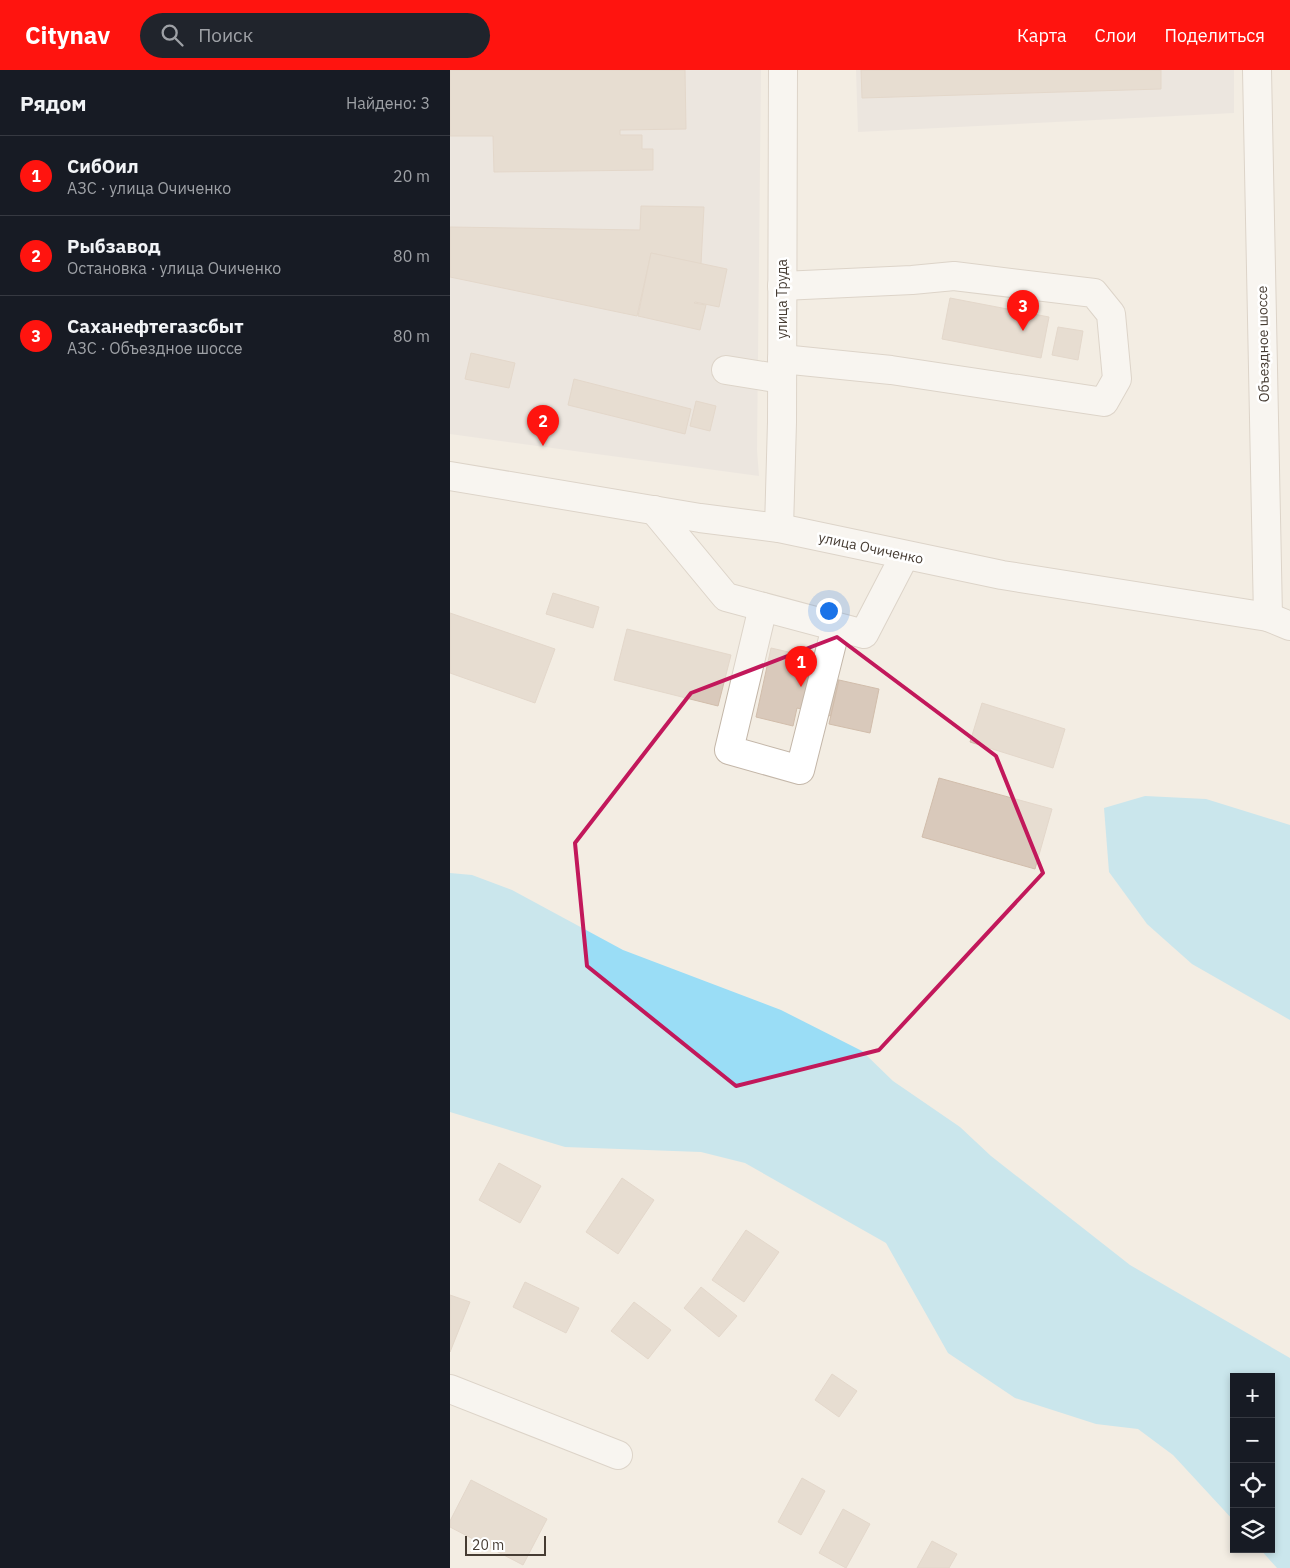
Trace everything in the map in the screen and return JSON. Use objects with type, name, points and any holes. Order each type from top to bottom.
[{"type":"street","name":"улица Труда","points":[[779,528],[782,369],[783,70]]},
{"type":"street","name":"Объездное шоссе","points":[[1257,70],[1279,622]]},
{"type":"street","points":[[726,370],[891,370],[1104,402],[1117,379],[1111,314],[1094,293],[954,276],[912,280],[782,286]]},
{"type":"street","name":"улица Очиченко","points":[[450,476],[654,510],[779,528],[1002,575],[1279,622]]},
{"type":"street","points":[[654,510],[726,597],[864,634],[905,555]]},
{"type":"street","points":[[763,607],[729,750],[800,770],[836,627]]},
{"type":"street","points":[[450,1389],[618,1456]]},
{"type":"highlighted area","points":[[837,637],[996,756],[1043,873],[879,1050],[736,1086],[587,966],[575,843],[691,693]]},
{"type":"shaded area","points":[[450,70],[761,70],[757,450],[759,476],[450,434]]},
{"type":"shaded area","points":[[856,70],[1234,70],[1234,113],[858,132]]},
{"type":"water","points":[[1145,796],[1206,799],[1290,825],[1290,1020],[1192,964],[1147,924],[1109,872],[1104,808]]},
{"type":"water","points":[[450,873],[472,875],[512,890],[623,950],[781,1010],[862,1051],[893,1081],[960,1127],[991,1156],[1130,1265],[1290,1358],[1290,1568],[1277,1568],[1264,1553],[1275,1553],[1275,1373],[1230,1373],[1230,1517],[1173,1455],[1138,1429],[1096,1424],[1015,1398],[948,1353],[886,1243],[745,1163],[701,1152],[565,1147],[450,1112]]},
{"type":"building","points":[[450,70],[685,70],[686,129],[620,130],[620,135],[642,135],[642,149],[653,149],[653,170],[494,172],[493,136],[450,136]]},
{"type":"building","points":[[861,70],[1161,70],[1161,89],[862,98]]},
{"type":"building","points":[[641,206],[704,207],[701,264],[651,253],[637,316],[450,277],[450,227],[640,230]]},
{"type":"building","points":[[651,253],[727,269],[719,307],[694,303],[706,305],[700,330],[638,316]]},
{"type":"building","points":[[950,298],[1049,317],[1041,358],[942,339]]},
{"type":"building","points":[[1058,327],[1083,331],[1078,360],[1052,355]]},
{"type":"building","points":[[471,353],[515,363],[509,388],[465,379]]},
{"type":"building","points":[[574,379],[691,409],[685,434],[568,405]]},
{"type":"building","points":[[696,401],[716,406],[710,431],[690,426]]},
{"type":"building","points":[[553,593],[599,607],[593,628],[546,614]]},
{"type":"building","points":[[450,613],[555,649],[535,703],[450,673]]},
{"type":"building","points":[[627,629],[731,655],[718,706],[614,680]]},
{"type":"building","points":[[771,648],[806,656],[803,672],[839,680],[831,716],[797,708],[793,726],[756,717]]},
{"type":"building","points":[[839,680],[879,689],[870,733],[829,724]]},
{"type":"building","points":[[982,703],[1065,729],[1053,768],[970,742]]},
{"type":"building","points":[[939,778],[1052,809],[1035,869],[922,837]]},
{"type":"building","points":[[499,1163],[541,1186],[520,1223],[479,1200]]},
{"type":"building","points":[[622,1178],[654,1200],[618,1254],[586,1232]]},
{"type":"building","points":[[746,1230],[779,1252],[744,1302],[712,1280]]},
{"type":"building","points":[[525,1282],[579,1308],[566,1333],[513,1307]]},
{"type":"building","points":[[701,1287],[737,1316],[719,1337],[684,1308]]},
{"type":"building","points":[[450,1295],[470,1302],[450,1352]]},
{"type":"building","points":[[634,1302],[671,1330],[648,1359],[611,1331]]},
{"type":"building","points":[[832,1374],[857,1391],[839,1417],[815,1400]]},
{"type":"building","points":[[802,1478],[825,1491],[801,1535],[778,1522]]},
{"type":"building","points":[[471,1480],[547,1519],[523,1565],[450,1527],[450,1521]]},
{"type":"building","points":[[843,1509],[870,1524],[846,1568],[819,1553]]},
{"type":"building","points":[[932,1541],[957,1554],[949,1568],[917,1568]]},
{"type":"place","name":"Саханефтегазсбыт","points":[[1023,331]]},
{"type":"place","name":"Рыбзавод","points":[[543,446]]},
{"type":"place","name":"СибОил","points":[[801,687]]}]
